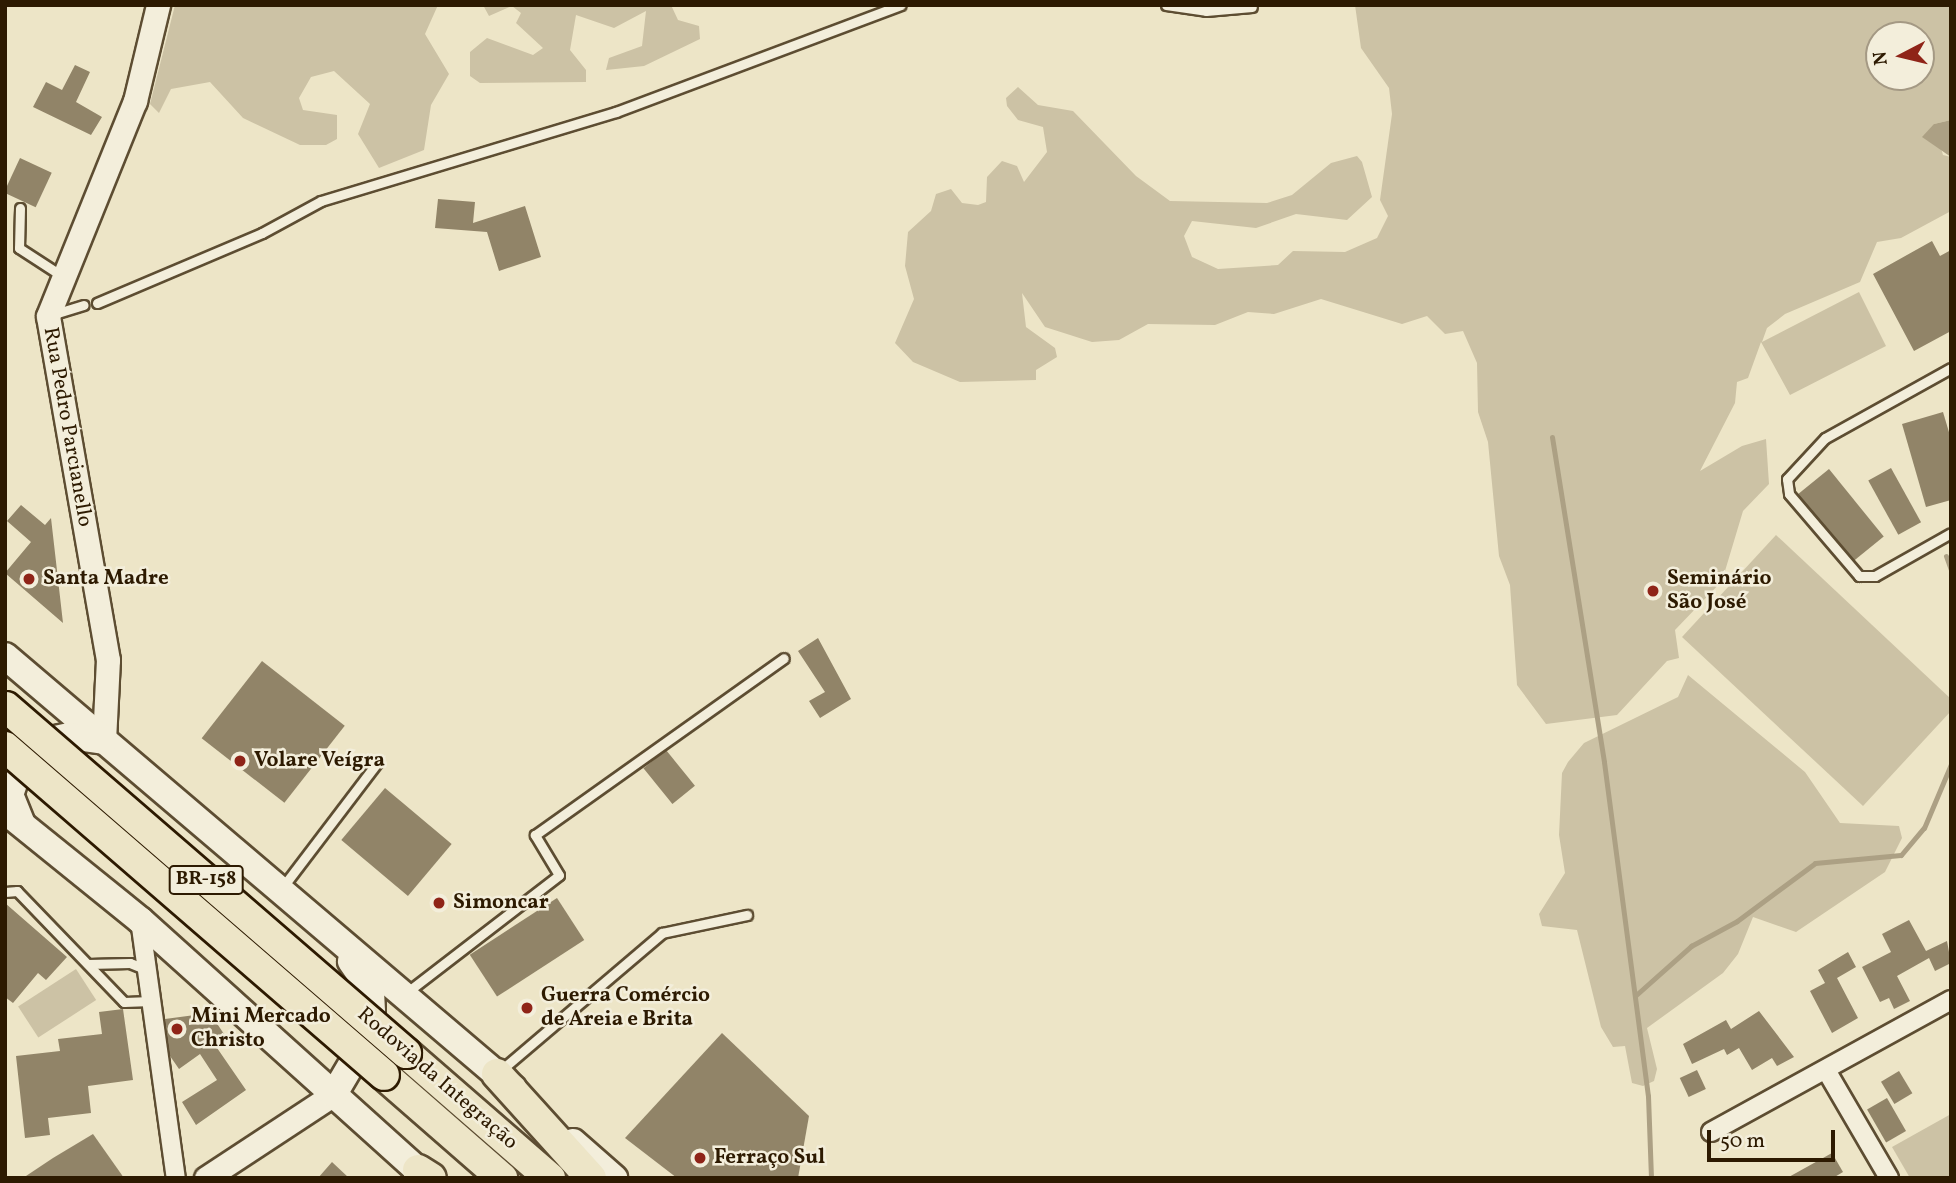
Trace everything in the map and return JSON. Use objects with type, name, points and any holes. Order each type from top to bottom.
[{"type":"highway","name":"Rodovia da Integração","points":[[6,707],[550,1178]]},
{"type":"highway","name":"Rodovia da Integração","points":[[5,747],[502,1178]]},
{"type":"highway","name":"BR-158","points":[[497,1074],[591,1178]]},
{"type":"main road","name":"BR-158","points":[[5,656],[341,946],[405,993],[614,1178]]},
{"type":"main road","points":[[104,741],[69,736],[41,742],[23,758],[13,774],[10,795],[13,818],[140,920],[425,1175]]},
{"type":"main road","points":[[334,1094],[367,1038],[372,1011],[371,990],[341,946]]},
{"type":"street","name":"Rua Pedro Parcianello","points":[[104,741],[108,660],[48,316],[135,101],[158,5]]},
{"type":"street","points":[[140,920],[176,1178]]},
{"type":"street","points":[[1711,1132],[1951,1000]]},
{"type":"street","points":[[1826,1070],[1889,1178]]},
{"type":"street","points":[[206,1178],[334,1094]]},
{"type":"lane","points":[[97,303],[262,233],[321,201],[616,112],[901,5]]},
{"type":"lane","points":[[1166,5],[1206,11],[1252,7]]},
{"type":"lane","points":[[20,208],[19,248],[62,276]]},
{"type":"lane","points":[[48,316],[83,305]]},
{"type":"lane","points":[[1951,368],[1825,438],[1787,479],[1789,494],[1858,576],[1875,576],[1951,533]]},
{"type":"lane","points":[[405,993],[559,875],[535,835],[784,659]]},
{"type":"lane","points":[[279,892],[376,764]]},
{"type":"lane","points":[[5,892],[18,891],[124,1002],[151,1001]]},
{"type":"lane","points":[[497,1074],[662,933],[747,915]]},
{"type":"lane","points":[[88,964],[130,962],[147,970]]},
{"type":"shaded area","points":[[175,5],[438,5],[425,34],[449,74],[431,105],[424,150],[379,168],[358,134],[370,104],[334,71],[311,77],[299,98],[303,110],[337,115],[337,139],[326,145],[300,145],[243,118],[210,82],[171,89],[159,113],[150,104]]},
{"type":"shaded area","points":[[483,5],[671,5],[678,20],[699,26],[700,39],[644,66],[606,70],[609,58],[642,46],[646,11],[614,28],[576,15],[570,50],[586,70],[586,82],[480,83],[470,76],[470,52],[487,38],[533,55],[543,48],[516,23],[521,13],[512,6],[489,16]]},
{"type":"shaded area","points":[[1355,5],[1951,5],[1951,120],[1934,124],[1943,155],[1951,157],[1951,211],[1901,238],[1877,242],[1860,282],[1785,314],[1767,328],[1762,342],[1859,292],[1886,346],[1790,395],[1761,342],[1748,378],[1737,382],[1735,403],[1700,471],[1742,446],[1766,439],[1769,484],[1743,511],[1722,581],[1675,630],[1679,658],[1667,661],[1617,715],[1546,724],[1517,685],[1510,585],[1499,556],[1488,442],[1478,412],[1477,363],[1463,331],[1445,334],[1427,316],[1402,324],[1321,299],[1274,314],[1248,312],[1215,325],[1148,324],[1119,340],[1092,342],[1045,327],[1022,293],[1026,327],[1055,348],[1057,357],[1036,370],[1036,380],[960,382],[913,362],[895,343],[914,299],[905,266],[908,232],[931,211],[936,194],[951,189],[962,203],[978,205],[986,202],[987,177],[1002,161],[1017,166],[1024,182],[1047,152],[1043,127],[1018,120],[1007,106],[1006,98],[1018,87],[1038,105],[1073,111],[1136,176],[1170,201],[1267,203],[1292,195],[1331,163],[1357,156],[1362,162],[1372,197],[1347,220],[1296,214],[1256,228],[1192,221],[1184,236],[1192,257],[1218,269],[1278,265],[1293,251],[1345,252],[1377,238],[1388,216],[1380,200],[1392,114],[1389,88],[1361,48]]},
{"type":"shaded area","points":[[1951,120],[1951,157],[1922,137],[1934,124]]},
{"type":"shaded area","points":[[1776,535],[1951,699],[1951,711],[1863,806],[1682,637]]},
{"type":"shaded area","points":[[1688,675],[1805,772],[1840,823],[1899,826],[1902,838],[1885,872],[1796,932],[1753,917],[1738,954],[1723,973],[1647,1028],[1657,1069],[1654,1081],[1643,1086],[1632,1083],[1625,1046],[1613,1047],[1601,1027],[1577,930],[1542,926],[1539,914],[1565,873],[1559,835],[1562,773],[1568,762],[1584,743],[1678,697]]},
{"type":"shaded area","points":[[76,969],[96,1000],[38,1038],[18,1007]]},
{"type":"shaded area","points":[[1951,1114],[1951,1178],[1910,1178],[1892,1147]]},
{"type":"building","points":[[75,65],[90,72],[76,102],[102,117],[91,135],[33,107],[46,82],[62,90]]},
{"type":"building","points":[[20,158],[52,173],[36,207],[5,193]]},
{"type":"building","points":[[438,199],[475,202],[473,223],[525,206],[541,257],[499,271],[487,232],[435,228]]},
{"type":"building","points":[[1932,241],[1940,256],[1951,250],[1951,331],[1914,351],[1873,274]]},
{"type":"building","points":[[1943,412],[1951,439],[1951,500],[1926,507],[1902,424]]},
{"type":"building","points":[[1891,468],[1921,522],[1898,535],[1868,481]]},
{"type":"building","points":[[1829,469],[1884,537],[1853,562],[1798,494]]},
{"type":"building","points":[[21,505],[45,525],[51,518],[63,623],[5,573],[31,542],[7,521]]},
{"type":"building","points":[[818,638],[851,699],[820,718],[809,701],[825,692],[798,651]]},
{"type":"building","points":[[262,661],[345,726],[284,803],[202,738]]},
{"type":"building","points":[[666,750],[695,786],[672,804],[643,768]]},
{"type":"building","points":[[385,788],[452,844],[408,896],[341,840]]},
{"type":"building","points":[[557,898],[584,940],[497,997],[470,955]]},
{"type":"building","points":[[5,903],[67,957],[46,980],[38,973],[13,1003],[5,997]]},
{"type":"building","points":[[1909,920],[1926,951],[1947,941],[1951,963],[1935,971],[1929,958],[1897,976],[1910,1001],[1894,1009],[1889,998],[1880,1002],[1862,967],[1891,952],[1882,934]]},
{"type":"building","points":[[1848,952],[1856,967],[1837,978],[1858,1018],[1832,1033],[1810,991],[1825,983],[1818,970]]},
{"type":"building","points":[[123,1009],[133,1080],[88,1086],[91,1113],[48,1118],[50,1135],[25,1138],[16,1056],[60,1051],[58,1039],[102,1034],[99,1012]]},
{"type":"building","points":[[1759,1011],[1794,1057],[1777,1066],[1772,1058],[1752,1070],[1739,1048],[1727,1055],[1724,1049],[1692,1064],[1683,1044],[1726,1020],[1731,1029]]},
{"type":"building","points":[[210,1013],[226,1037],[215,1045],[246,1090],[196,1125],[182,1102],[217,1080],[200,1054],[179,1069],[170,1056],[165,1019]]},
{"type":"building","points":[[722,1033],[809,1116],[798,1178],[677,1178],[625,1138]]},
{"type":"building","points":[[1697,1070],[1706,1089],[1689,1097],[1680,1078]]},
{"type":"building","points":[[1899,1071],[1912,1093],[1894,1104],[1881,1082]]},
{"type":"building","points":[[1887,1098],[1906,1131],[1886,1142],[1867,1110]]},
{"type":"building","points":[[93,1134],[124,1178],[23,1178],[53,1158]]},
{"type":"building","points":[[1832,1153],[1843,1172],[1833,1178],[1787,1178]]},
{"type":"building","points":[[332,1162],[349,1178],[318,1178]]},
{"type":"waterway","points":[[1552,437],[1604,762],[1648,1096],[1651,1178]]},
{"type":"waterway","points":[[1946,556],[1951,570]]},
{"type":"waterway","points":[[1636,995],[1691,946],[1737,921],[1815,863],[1901,855],[1924,828],[1951,764]]},
{"type":"place","name":"Santa Madre","points":[[29,579]]},
{"type":"place","name":"Seminário São José","points":[[1653,591]]},
{"type":"place","name":"Volare Veígra","points":[[240,761]]},
{"type":"place","name":"Simoncar","points":[[439,903]]},
{"type":"place","name":"Guerra Comércio de Areia e Brita","points":[[527,1008]]},
{"type":"place","name":"Mini Mercado Christo","points":[[177,1029]]},
{"type":"place","name":"Ferraço Sul","points":[[700,1158]]}]
